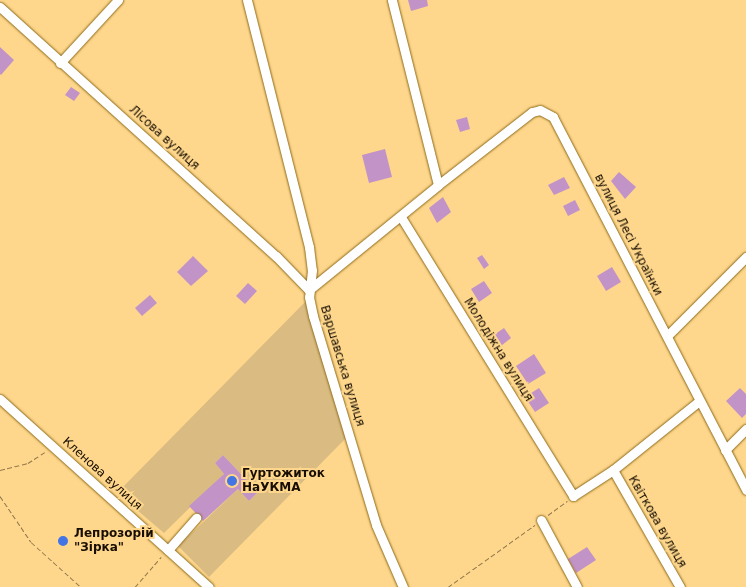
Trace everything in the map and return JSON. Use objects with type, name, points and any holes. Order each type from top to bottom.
[{"type":"street","points":[[60,62],[118,0]]},
{"type":"street","name":"Варшавська вулиця","points":[[247,0],[309,247],[312,270],[309,290],[313,316],[376,525],[403,587]]},
{"type":"street","points":[[309,290],[438,185],[392,0]]},
{"type":"street","name":"Лісова вулиця","points":[[0,7],[269,249],[309,290]]},
{"type":"street","name":"вулиця Лесі Українки","points":[[438,185],[532,112],[547,112],[553,118],[746,490]]},
{"type":"street","name":"Молодіжна вулиця","points":[[401,217],[573,496]]},
{"type":"street","points":[[667,336],[746,257]]},
{"type":"street","name":"Кленова вулиця","points":[[0,399],[209,587]]},
{"type":"street","points":[[573,496],[613,470],[699,401]]},
{"type":"street","points":[[725,450],[746,429]]},
{"type":"street","name":"Квіткова вулиця","points":[[613,470],[680,587]]},
{"type":"street","points":[[168,550],[196,518]]},
{"type":"street","points":[[542,520],[577,587]]},
{"type":"path","points":[[0,470],[28,463],[53,446]]},
{"type":"path","points":[[0,496],[31,542],[81,587]]},
{"type":"path","points":[[448,587],[573,496]]},
{"type":"path","points":[[136,587],[168,550]]},
{"type":"shaded area","points":[[307,300],[346,438],[209,577],[178,546],[238,489],[249,501],[258,492],[223,455],[215,463],[224,474],[164,533],[117,493]]},
{"type":"building","points":[[408,0],[427,0],[428,6],[411,11]]},
{"type":"building","points":[[0,47],[14,60],[1,75],[0,74]]},
{"type":"building","points":[[71,87],[80,93],[74,101],[65,95]]},
{"type":"building","points":[[467,117],[470,129],[460,132],[456,120]]},
{"type":"building","points":[[385,149],[392,177],[369,183],[362,155]]},
{"type":"building","points":[[619,172],[636,187],[625,199],[611,181]]},
{"type":"building","points":[[564,177],[570,188],[554,195],[548,185]]},
{"type":"building","points":[[443,197],[451,212],[437,223],[429,208]]},
{"type":"building","points":[[575,200],[580,210],[568,216],[563,206]]},
{"type":"building","points":[[482,255],[489,265],[484,269],[477,258]]},
{"type":"building","points":[[193,256],[208,271],[191,286],[177,272]]},
{"type":"building","points":[[612,267],[621,282],[606,291],[597,276]]},
{"type":"building","points":[[484,281],[492,293],[479,302],[471,289]]},
{"type":"building","points":[[248,283],[257,291],[245,304],[236,296]]},
{"type":"building","points":[[150,295],[157,303],[142,316],[135,308]]},
{"type":"building","points":[[504,328],[511,338],[496,350],[488,339]]},
{"type":"building","points":[[534,354],[546,373],[528,384],[516,366]]},
{"type":"building","points":[[539,388],[549,403],[535,412],[525,397]]},
{"type":"building","points":[[740,388],[746,394],[746,414],[742,418],[726,401]]},
{"type":"building","name":"Гуртожиток НаУКМА","points":[[223,455],[258,492],[249,501],[238,489],[203,521],[189,506],[224,474],[215,463]]},
{"type":"building","points":[[587,547],[596,560],[576,573],[568,559]]},
{"type":"place","name":"Гуртожиток НаУКМА","points":[[232,481]]},
{"type":"place","name":"Лепрозорій \"Зірка\"","points":[[63,541]]}]
